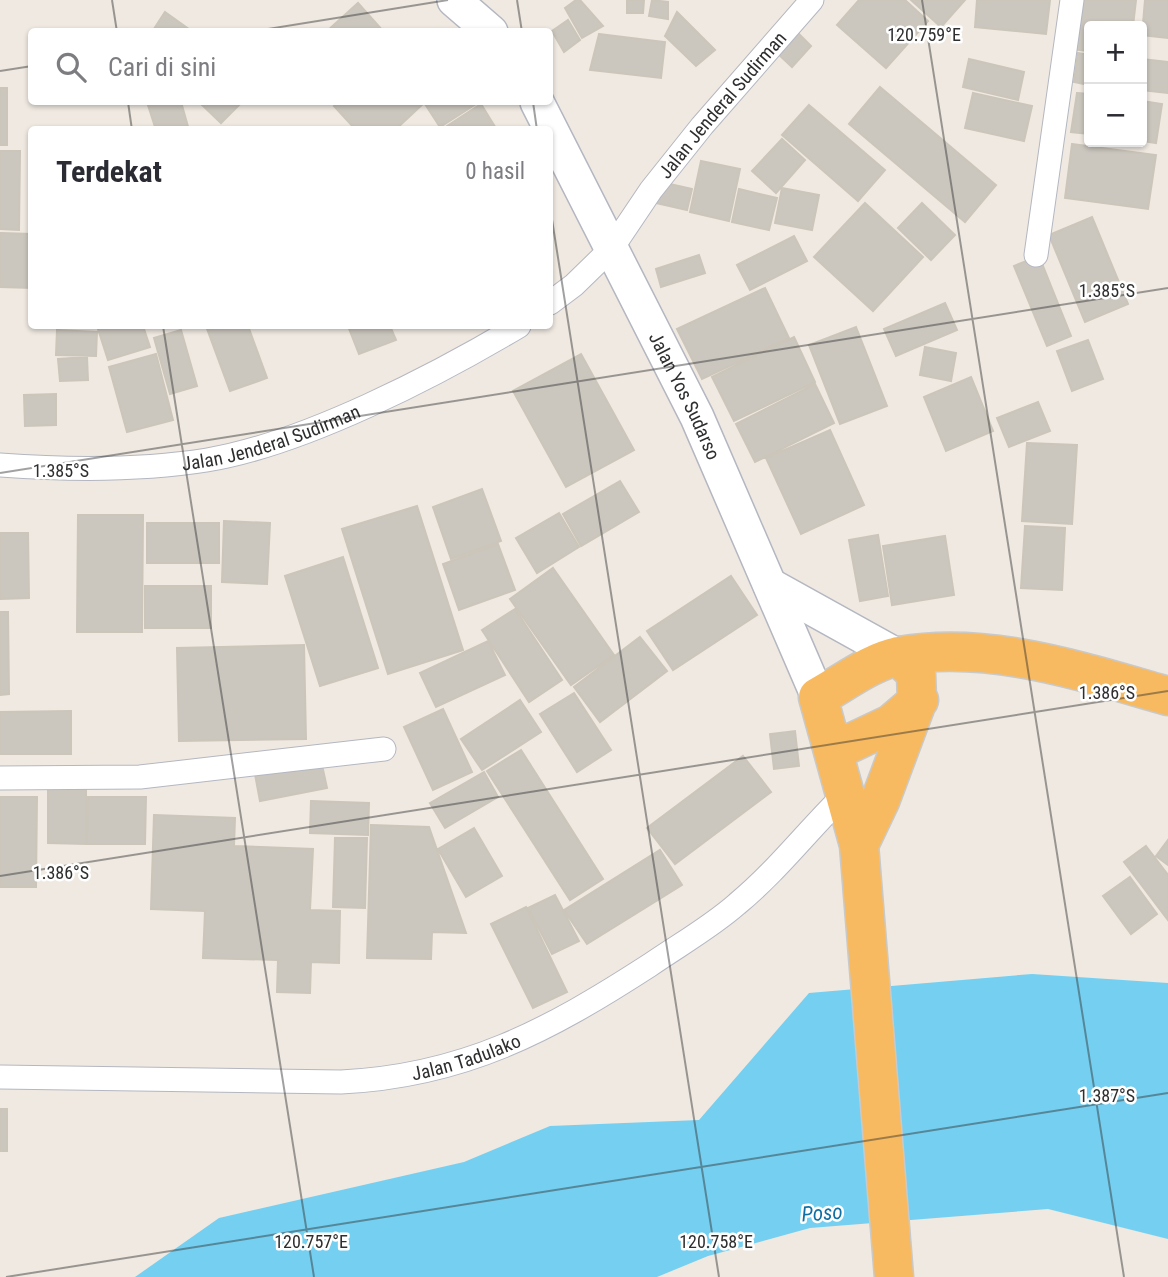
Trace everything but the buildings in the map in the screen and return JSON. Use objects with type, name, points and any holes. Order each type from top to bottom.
[{"type":"highway","points":[[834,751],[891,724],[917,702],[958,653]]},
{"type":"highway","points":[[894,1277],[859,845],[818,696],[869,668],[898,656],[958,653],[1048,665],[1168,696]]},
{"type":"highway","points":[[859,845],[917,702],[916,673],[898,656]]},
{"type":"main road","points":[[454,0],[486,28]]},
{"type":"main road","name":"Jalan Yos Sudarso","points":[[539,105],[549,126]]},
{"type":"main road","name":"Jalan Yos Sudarso","points":[[553,133],[697,417],[818,696]]},
{"type":"main road","points":[[770,585],[835,624],[898,656]]},
{"type":"street","name":"Jalan Jenderal Sudirman","points":[[553,301],[574,285],[612,248],[651,190],[693,137],[812,0]]},
{"type":"street","points":[[1036,254],[1072,0]]},
{"type":"street","name":"Jalan Jenderal Sudirman","points":[[0,465],[72,470],[146,467],[209,460],[322,424],[466,358],[514,329]]},
{"type":"street","points":[[0,778],[141,777],[384,749]]},
{"type":"street","name":"Jalan Tadulako","points":[[0,1077],[341,1082],[380,1080],[455,1065],[497,1051],[546,1027],[618,985],[710,925],[760,884],[845,794]]},
{"type":"water","name":"Poso","points":[[1032,974],[1168,983],[1168,1239],[1048,1209],[810,1228],[708,1256],[657,1277],[135,1277],[219,1218],[464,1162],[550,1126],[699,1120],[809,993]]}]
